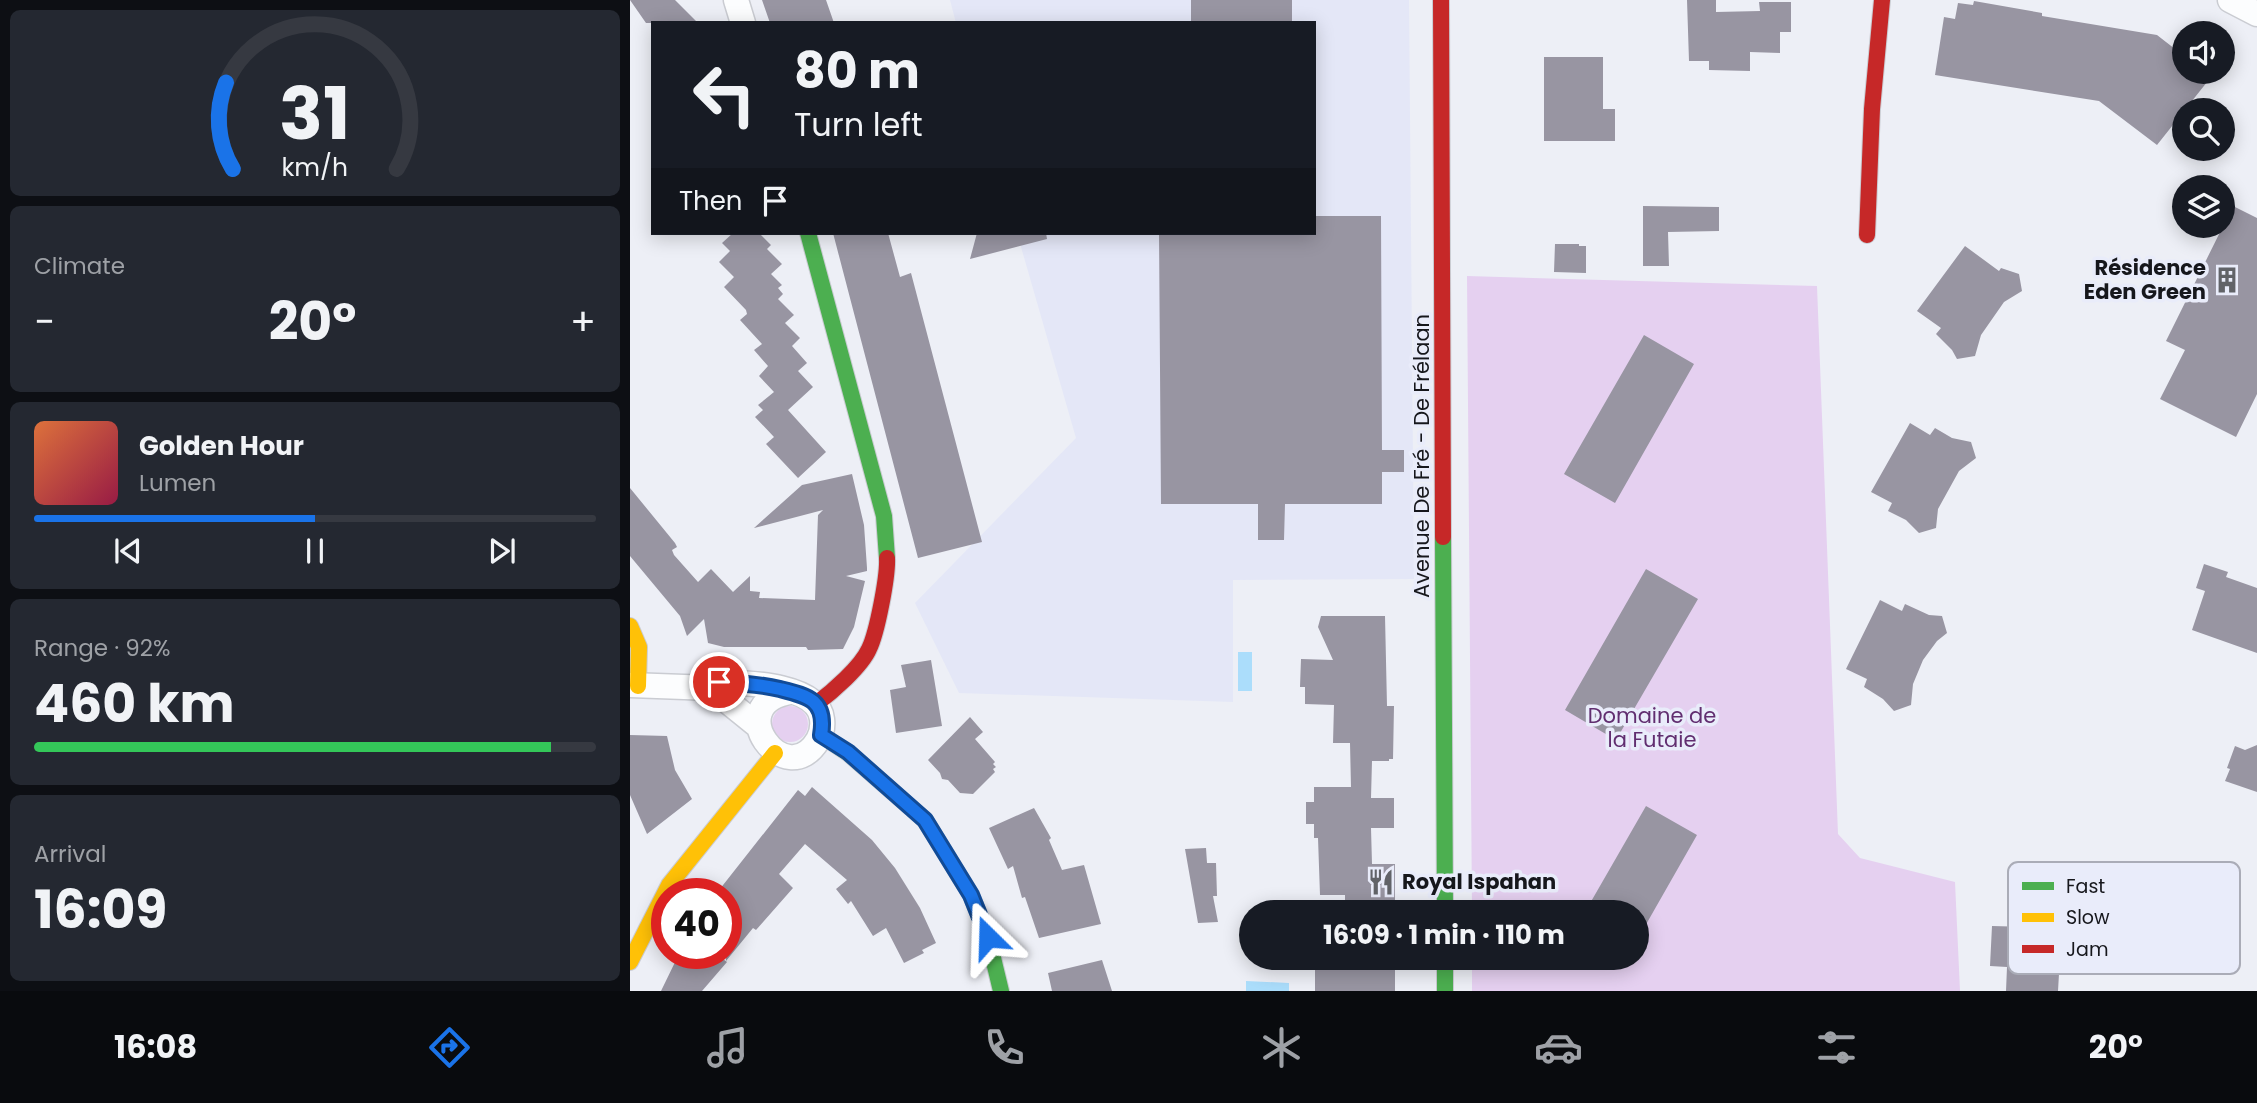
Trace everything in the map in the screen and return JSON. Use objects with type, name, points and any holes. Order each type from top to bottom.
[{"type":"street","points":[[736,0],[742,21]]},
{"type":"street","name":"Avenue De Fré - De Frélaan","points":[[1441,0],[1444,900]]},
{"type":"street","points":[[1867,235],[1872,109],[1882,0]]},
{"type":"street","points":[[2230,0],[2257,14]]},
{"type":"street","points":[[809,235],[884,516],[888,573],[869,650],[836,689],[816,704]]},
{"type":"street","points":[[630,626],[638,636],[640,659],[634,686],[711,688],[758,726]]},
{"type":"street","points":[[711,688],[719,682],[755,683],[800,693],[816,704],[821,713],[821,735],[807,752],[797,756],[775,753],[766,746],[758,726],[764,705],[771,698],[790,692]]},
{"type":"street","points":[[821,735],[848,752],[925,820],[971,895],[988,937],[1001,991]]},
{"type":"street","points":[[630,961],[669,885],[775,753]]},
{"type":"street","points":[[1445,970],[1445,991]]},
{"type":"shaded area","points":[[950,0],[1409,0],[1414,579],[1233,580],[1233,702],[959,693],[915,603],[1076,438],[1018,235],[1316,235],[1316,21],[955,21]]},
{"type":"green space","name":"Domaine de la Futaie","points":[[1467,276],[1817,286],[1838,834],[1860,858],[1955,882],[1960,991],[1472,991],[1472,970],[1649,970],[1649,900],[1472,900]]},
{"type":"green space","points":[[790,706],[803,711],[808,724],[803,737],[790,742],[777,737],[772,724],[777,711]]},
{"type":"water","points":[[1238,652],[1252,652],[1252,691],[1238,691]]},
{"type":"water","points":[[1246,981],[1289,983],[1289,991],[1246,991]]},
{"type":"building","points":[[630,0],[675,0],[696,21],[651,21],[646,23]]},
{"type":"building","points":[[762,0],[826,0],[833,21],[769,21]]},
{"type":"building","points":[[1191,0],[1292,0],[1292,21],[1191,21]]},
{"type":"building","points":[[1687,0],[1716,0],[1716,12],[1760,11],[1759,2],[1791,2],[1791,32],[1780,32],[1780,53],[1750,52],[1750,71],[1709,70],[1709,61],[1689,61]]},
{"type":"building","points":[[1974,1],[2042,13],[2042,16],[2157,35],[2172,47],[2172,84],[2205,84],[2194,98],[2172,98],[2172,126],[2157,145],[2099,101],[1935,75],[1944,17],[1955,19],[1958,3],[1973,5]]},
{"type":"building","points":[[1544,57],[1603,57],[1603,109],[1615,109],[1615,141],[1544,141]]},
{"type":"building","points":[[1643,206],[1719,207],[1719,231],[1668,232],[1669,266],[1643,266]]},
{"type":"building","name":"Résidence Eden Green","points":[[2235,207],[2257,218],[2257,394],[2236,437],[2160,399],[2185,350],[2166,341],[2217,238],[2235,238]]},
{"type":"building","points":[[1316,216],[1381,216],[1382,450],[1404,450],[1404,472],[1382,472],[1382,504],[1285,504],[1284,540],[1258,540],[1258,504],[1161,504],[1159,235],[1316,235]]},
{"type":"building","points":[[731,235],[761,235],[771,245],[767,249],[782,264],[771,274],[782,285],[778,288],[783,294],[778,299],[794,315],[785,323],[800,338],[792,346],[807,363],[798,371],[813,387],[788,410],[826,452],[798,478],[766,444],[774,437],[755,417],[763,410],[758,405],[774,392],[759,376],[768,366],[754,350],[762,344],[740,320],[747,314],[746,310],[724,287],[734,277],[719,262],[730,251],[722,243]]},
{"type":"building","points":[[834,235],[889,235],[900,277],[911,273],[982,542],[918,558]]},
{"type":"building","points":[[976,235],[1046,235],[1047,239],[970,259]]},
{"type":"building","points":[[1555,244],[1586,246],[1586,273],[1554,272]]},
{"type":"building","points":[[1965,246],[1999,271],[2001,268],[2019,274],[2022,291],[2004,302],[1981,335],[1975,356],[1957,359],[1936,334],[1941,328],[1917,311]]},
{"type":"building","points":[[1644,335],[1694,364],[1615,503],[1564,474]]},
{"type":"building","points":[[1910,423],[1930,435],[1935,428],[1952,438],[1971,442],[1976,458],[1959,471],[1938,509],[1936,528],[1919,533],[1906,520],[1888,511],[1892,503],[1871,492]]},
{"type":"building","points":[[852,474],[864,525],[867,571],[846,576],[865,581],[854,627],[843,649],[724,647],[708,643],[704,619],[687,636],[680,616],[630,556],[630,488],[675,543],[677,547],[672,550],[674,555],[698,582],[711,569],[733,592],[750,576],[750,591],[760,592],[759,598],[815,600],[818,515],[823,510],[754,528],[802,485]]},
{"type":"building","points":[[2204,564],[2228,572],[2226,577],[2257,588],[2257,653],[2192,630],[2205,591],[2196,588]]},
{"type":"building","points":[[1646,569],[1698,599],[1616,740],[1565,710]]},
{"type":"building","points":[[1880,600],[1902,611],[1905,604],[1929,615],[1942,616],[1947,633],[1937,641],[1923,660],[1913,684],[1911,705],[1894,711],[1883,699],[1864,687],[1867,679],[1846,669]]},
{"type":"building","points":[[1321,616],[1385,616],[1387,706],[1394,706],[1393,759],[1372,761],[1371,798],[1394,798],[1394,828],[1371,828],[1372,864],[1395,864],[1395,900],[1345,900],[1345,895],[1320,895],[1318,838],[1314,838],[1314,824],[1306,824],[1306,802],[1314,802],[1314,787],[1351,787],[1350,743],[1333,743],[1334,705],[1305,704],[1305,687],[1300,687],[1301,659],[1333,660],[1318,627]]},
{"type":"building","points":[[931,660],[942,726],[896,733],[890,690],[906,687],[901,665]]},
{"type":"building","points":[[970,717],[983,732],[975,739],[995,762],[993,764],[996,767],[993,769],[995,772],[973,794],[960,793],[948,780],[942,779],[928,760]]},
{"type":"building","points":[[630,735],[667,736],[675,770],[692,799],[647,834],[630,795]]},
{"type":"building","points":[[2257,745],[2257,792],[2225,781],[2235,746],[2245,750]]},
{"type":"building","points":[[812,787],[872,840],[895,868],[920,908],[936,943],[922,950],[924,953],[904,963],[886,928],[873,936],[851,901],[848,904],[836,889],[847,880],[805,844],[779,874],[793,888],[756,930],[753,928],[742,941],[742,878],[729,878],[798,790],[805,796]]},
{"type":"building","points":[[1646,806],[1697,835],[1649,919],[1649,900],[1592,900]]},
{"type":"building","points":[[1034,808],[1051,838],[1049,840],[1062,870],[1084,865],[1101,924],[1039,938],[1025,897],[1022,898],[1013,866],[1008,869],[989,828]]},
{"type":"building","points":[[1206,848],[1207,863],[1216,863],[1217,896],[1213,896],[1218,922],[1198,923],[1185,849]]},
{"type":"building","points":[[1992,926],[2008,926],[2008,974],[2059,974],[2058,991],[2006,991],[2007,967],[1990,966]]},
{"type":"building","points":[[1102,960],[1112,991],[1052,991],[1048,973]]},
{"type":"building","points":[[672,969],[721,969],[702,991],[661,991]]},
{"type":"building","points":[[1315,970],[1395,970],[1395,991],[1315,991]]},
{"type":"traffic: fast","points":[[809,235],[884,516],[887,558]]},
{"type":"traffic: fast","points":[[1443,537],[1445,900]]},
{"type":"traffic: fast","points":[[821,735],[848,753],[925,820],[971,895],[988,937],[1001,991]]},
{"type":"traffic: fast","points":[[1445,970],[1445,991]]},
{"type":"traffic: slow","points":[[630,626],[639,647],[638,686]]},
{"type":"traffic: slow","points":[[630,962],[669,885],[775,753]]},
{"type":"traffic: jam","points":[[1441,0],[1443,537]]},
{"type":"traffic: jam","points":[[1867,235],[1872,109],[1882,0]]},
{"type":"traffic: jam","points":[[816,704],[853,671],[869,649],[881,604],[887,558]]},
{"type":"place","name":"Résidence Eden Green","points":[[2227,280]]},
{"type":"place","name":"Royal Ispahan","points":[[1381,882]]},
{"type":"route","points":[[719,682],[755,683],[809,697],[821,713],[821,735],[848,752],[925,820],[971,895],[988,937]]}]
